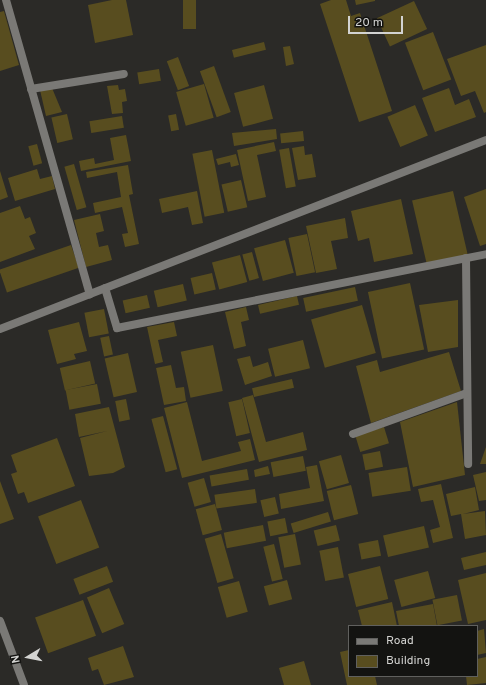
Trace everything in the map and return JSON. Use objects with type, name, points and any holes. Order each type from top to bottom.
[{"type":"street","points":[[6,0],[90,294]]},
{"type":"street","points":[[31,89],[124,74]]},
{"type":"street","points":[[0,329],[486,140]]},
{"type":"street","points":[[105,288],[117,328],[486,254]]},
{"type":"street","points":[[466,258],[468,464]]},
{"type":"street","points":[[353,434],[467,392]]},
{"type":"street","points":[[0,621],[24,685]]},
{"type":"building","points":[[112,0],[126,0],[133,35],[95,43],[88,5]]},
{"type":"building","points":[[183,0],[196,0],[196,29],[183,29]]},
{"type":"building","points":[[331,0],[346,0],[351,16],[360,13],[392,111],[359,122],[320,4]]},
{"type":"building","points":[[355,0],[375,0],[375,1],[356,5]]},
{"type":"building","points":[[414,1],[427,29],[390,46],[377,18]]},
{"type":"building","points":[[4,11],[19,65],[0,71],[0,12]]},
{"type":"building","points":[[433,32],[451,80],[423,90],[405,43]]},
{"type":"building","points":[[264,42],[266,50],[234,58],[232,50]]},
{"type":"building","points":[[486,45],[486,112],[484,113],[475,91],[461,96],[447,59]]},
{"type":"building","points":[[290,46],[294,64],[286,66],[283,47]]},
{"type":"building","points":[[178,57],[189,86],[178,90],[167,61]]},
{"type":"building","points":[[214,66],[231,112],[217,117],[200,71]]},
{"type":"building","points":[[159,69],[161,81],[139,84],[137,72]]},
{"type":"building","points":[[204,84],[214,118],[186,126],[176,92]]},
{"type":"building","points":[[118,85],[119,90],[125,89],[127,101],[122,102],[123,113],[112,114],[107,86]]},
{"type":"building","points":[[264,85],[273,119],[243,127],[234,93]]},
{"type":"building","points":[[52,88],[62,112],[46,116],[40,90]]},
{"type":"building","points":[[449,88],[455,105],[469,99],[476,117],[435,132],[422,98]]},
{"type":"building","points":[[415,105],[428,135],[400,147],[387,117]]},
{"type":"building","points":[[67,114],[73,139],[57,143],[51,118]]},
{"type":"building","points":[[176,114],[179,130],[171,131],[168,116]]},
{"type":"building","points":[[122,116],[124,128],[91,133],[89,121]]},
{"type":"building","points":[[276,129],[277,139],[234,146],[232,133]]},
{"type":"building","points":[[303,131],[304,141],[281,143],[280,133]]},
{"type":"building","points":[[126,135],[131,161],[81,171],[79,161],[94,158],[95,164],[114,160],[110,138]]},
{"type":"building","points":[[274,142],[276,151],[257,155],[266,197],[248,201],[237,150]]},
{"type":"building","points":[[37,144],[42,163],[33,166],[28,146]]},
{"type":"building","points":[[304,146],[305,155],[312,154],[316,177],[298,180],[292,148]]},
{"type":"building","points":[[289,148],[296,186],[286,188],[279,150]]},
{"type":"building","points":[[212,150],[224,213],[205,217],[192,154]]},
{"type":"building","points":[[236,154],[239,165],[231,167],[230,162],[218,165],[216,159]]},
{"type":"building","points":[[74,164],[86,207],[77,210],[64,167]]},
{"type":"building","points":[[128,165],[133,194],[129,195],[139,244],[125,247],[122,234],[128,233],[122,207],[95,213],[93,203],[121,197],[117,172],[87,178],[86,172]]},
{"type":"building","points":[[37,169],[40,179],[52,176],[55,189],[15,201],[8,178]]},
{"type":"building","points":[[0,171],[8,197],[0,200]]},
{"type":"building","points":[[241,180],[247,207],[228,212],[222,184]]},
{"type":"building","points":[[486,189],[486,244],[480,246],[464,197]]},
{"type":"building","points":[[197,191],[203,223],[192,225],[188,207],[162,213],[159,199]]},
{"type":"building","points":[[453,191],[468,254],[427,264],[412,200]]},
{"type":"building","points":[[401,199],[413,254],[374,262],[369,238],[358,241],[351,211]]},
{"type":"building","points":[[20,206],[25,219],[30,217],[36,233],[29,236],[35,249],[0,262],[0,213]]},
{"type":"building","points":[[100,214],[104,231],[96,233],[99,247],[108,245],[112,260],[86,267],[74,220]]},
{"type":"building","points":[[345,218],[348,238],[331,241],[337,269],[316,273],[306,226]]},
{"type":"building","points":[[307,234],[315,272],[297,276],[288,238]]},
{"type":"building","points":[[285,240],[294,273],[263,281],[254,248]]},
{"type":"building","points":[[71,245],[79,268],[7,292],[0,269]]},
{"type":"building","points":[[252,252],[259,278],[249,281],[242,255]]},
{"type":"building","points":[[240,255],[247,282],[219,290],[212,263]]},
{"type":"building","points":[[212,273],[216,290],[194,295],[191,278]]},
{"type":"building","points":[[410,283],[424,350],[382,358],[368,292]]},
{"type":"building","points":[[183,284],[187,301],[158,307],[154,291]]},
{"type":"building","points":[[355,287],[358,301],[306,312],[303,298]]},
{"type":"building","points":[[147,295],[150,308],[126,313],[123,301]]},
{"type":"building","points":[[297,296],[299,305],[260,314],[258,305]]},
{"type":"building","points":[[458,300],[458,347],[428,352],[419,305]]},
{"type":"building","points":[[362,305],[376,353],[325,368],[311,320]]},
{"type":"building","points":[[246,307],[249,320],[241,322],[246,346],[234,349],[225,312]]},
{"type":"building","points":[[104,309],[109,334],[89,337],[84,313]]},
{"type":"building","points":[[79,322],[87,351],[74,354],[76,359],[57,364],[48,330]]},
{"type":"building","points":[[174,322],[177,336],[158,340],[163,362],[155,364],[147,327]]},
{"type":"building","points":[[109,336],[113,355],[104,356],[100,338]]},
{"type":"building","points":[[303,340],[310,368],[275,377],[268,349]]},
{"type":"building","points":[[213,345],[223,391],[190,398],[181,352]]},
{"type":"building","points":[[449,352],[461,391],[371,423],[356,366],[377,360],[380,372]]},
{"type":"building","points":[[128,353],[137,392],[114,397],[105,358]]},
{"type":"building","points":[[250,356],[253,367],[268,362],[272,376],[245,385],[237,359]]},
{"type":"building","points":[[90,361],[95,383],[65,390],[60,368]]},
{"type":"building","points":[[171,365],[176,388],[184,387],[186,401],[164,405],[156,368]]},
{"type":"building","points":[[292,379],[294,388],[254,397],[252,388]]},
{"type":"building","points":[[97,384],[101,404],[69,410],[66,390]]},
{"type":"building","points":[[253,395],[266,442],[303,432],[307,450],[259,462],[242,398]]},
{"type":"building","points":[[126,399],[130,420],[119,422],[115,401]]},
{"type":"building","points":[[242,399],[250,433],[236,436],[228,402]]},
{"type":"building","points":[[187,402],[202,461],[241,451],[238,442],[250,439],[255,460],[182,478],[164,408]]},
{"type":"building","points":[[457,402],[465,475],[413,487],[400,422]]},
{"type":"building","points":[[109,407],[125,467],[113,473],[89,476],[80,438],[107,431],[79,437],[75,414]]},
{"type":"building","points":[[163,416],[177,469],[166,472],[151,419]]},
{"type":"building","points":[[384,427],[389,443],[360,452],[355,436]]},
{"type":"building","points":[[57,438],[75,486],[28,503],[24,492],[18,494],[11,474],[17,472],[11,455]]},
{"type":"building","points":[[486,447],[486,464],[480,464]]},
{"type":"building","points":[[380,451],[383,467],[365,470],[362,454]]},
{"type":"building","points":[[341,455],[349,483],[327,489],[319,461]]},
{"type":"building","points":[[303,456],[306,471],[273,477],[271,462]]},
{"type":"building","points":[[317,465],[324,501],[281,509],[279,494],[310,488],[306,467]]},
{"type":"building","points":[[268,466],[270,474],[255,477],[254,470]]},
{"type":"building","points":[[407,467],[411,491],[372,497],[368,473]]},
{"type":"building","points":[[247,469],[249,480],[211,486],[210,476]]},
{"type":"building","points":[[486,472],[486,500],[479,501],[473,475]]},
{"type":"building","points":[[204,478],[211,502],[195,507],[188,483]]},
{"type":"building","points":[[0,481],[14,519],[0,524]]},
{"type":"building","points":[[441,484],[453,538],[433,543],[430,530],[440,527],[433,500],[421,502],[418,489]]},
{"type":"building","points":[[351,485],[358,514],[334,520],[327,491]]},
{"type":"building","points":[[475,487],[479,510],[463,514],[485,511],[486,535],[465,539],[461,514],[451,516],[446,494]]},
{"type":"building","points":[[255,489],[257,503],[216,509],[214,495]]},
{"type":"building","points":[[275,497],[279,514],[264,517],[260,500]]},
{"type":"building","points":[[81,500],[99,548],[56,564],[38,516]]},
{"type":"building","points":[[215,504],[222,530],[203,535],[196,509]]},
{"type":"building","points":[[328,512],[331,522],[294,533],[291,523]]},
{"type":"building","points":[[285,518],[288,533],[270,536],[267,521]]},
{"type":"building","points":[[263,525],[266,541],[227,548],[224,533]]},
{"type":"building","points":[[336,525],[340,541],[318,546],[314,531]]},
{"type":"building","points":[[424,526],[429,547],[388,557],[383,535]]},
{"type":"building","points":[[221,534],[234,578],[217,583],[205,539]]},
{"type":"building","points":[[295,534],[301,564],[284,568],[278,537]]},
{"type":"building","points":[[378,540],[381,556],[361,560],[358,544]]},
{"type":"building","points":[[274,544],[283,579],[272,582],[263,547]]},
{"type":"building","points":[[338,547],[344,577],[325,581],[319,551]]},
{"type":"building","points":[[486,552],[486,565],[464,570],[461,558]]},
{"type":"building","points":[[107,566],[113,582],[79,595],[73,579]]},
{"type":"building","points":[[380,566],[388,599],[356,607],[348,574]]},
{"type":"building","points":[[428,571],[435,598],[401,607],[394,580]]},
{"type":"building","points":[[486,573],[486,620],[468,624],[458,580]]},
{"type":"building","points":[[287,580],[292,599],[269,606],[264,586]]},
{"type":"building","points":[[239,581],[248,612],[227,618],[218,587]]},
{"type":"building","points":[[109,588],[124,624],[102,633],[87,597]]},
{"type":"building","points":[[457,595],[462,621],[437,625],[432,600]]},
{"type":"building","points":[[83,600],[96,636],[48,653],[35,617]]},
{"type":"building","points":[[392,602],[397,625],[362,625],[358,610]]},
{"type":"building","points":[[433,604],[437,625],[399,625],[396,611]]},
{"type":"building","points":[[484,629],[486,653],[478,655],[478,631]]},
{"type":"building","points":[[123,646],[134,677],[104,685],[98,669],[92,671],[88,658]]},
{"type":"building","points":[[348,650],[348,677],[375,677],[377,685],[347,685],[340,652]]},
{"type":"building","points":[[486,657],[486,683],[467,685],[466,677],[478,677],[478,659]]},
{"type":"building","points":[[304,661],[311,685],[284,685],[279,668]]}]
